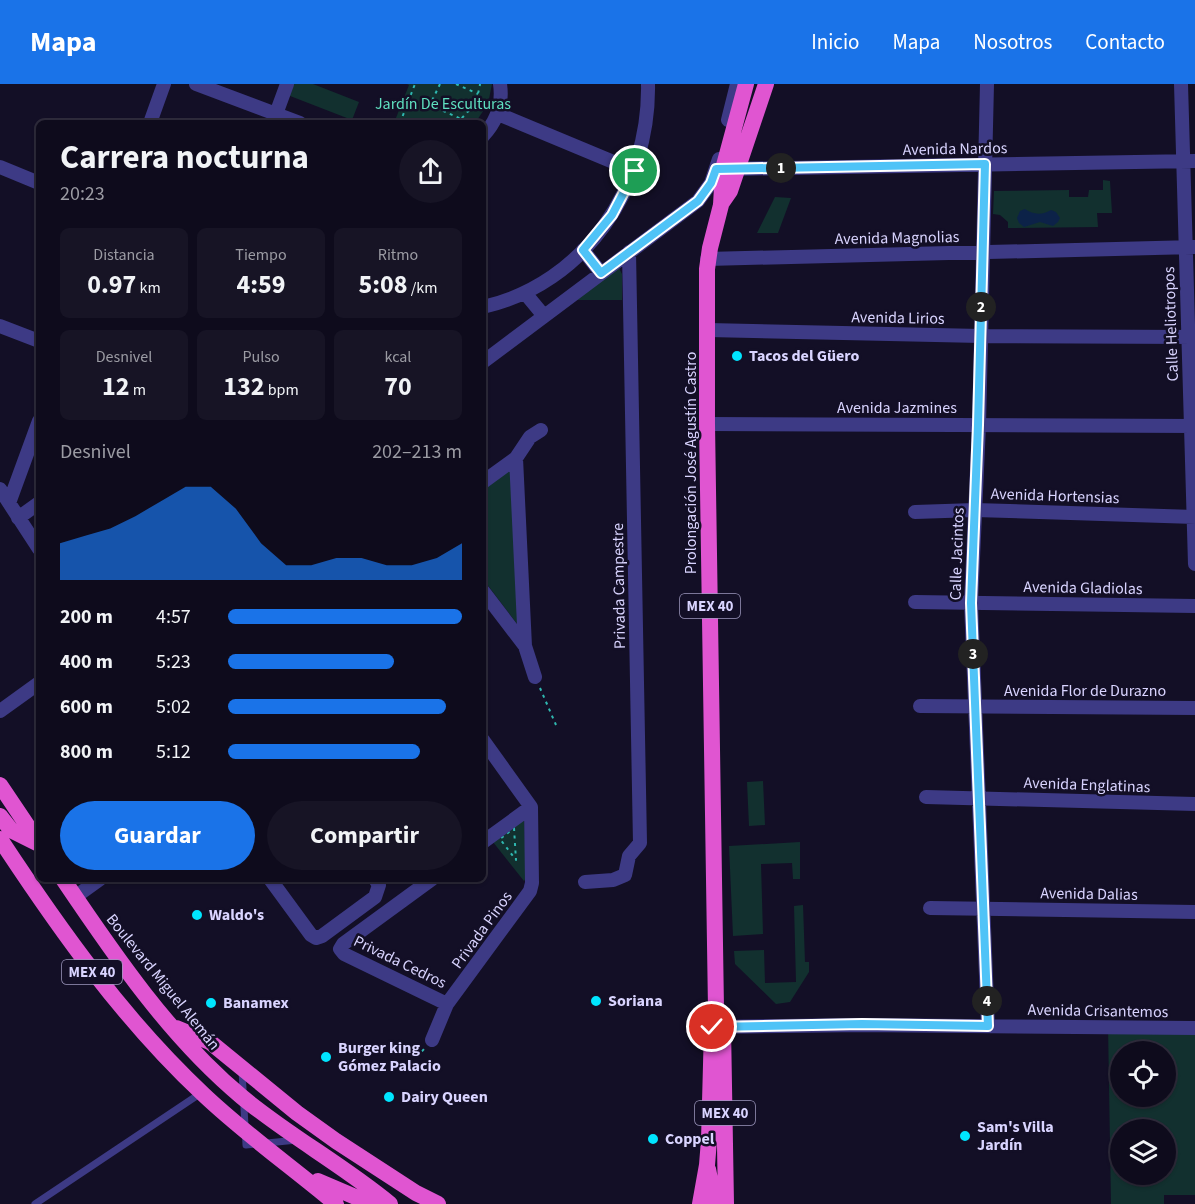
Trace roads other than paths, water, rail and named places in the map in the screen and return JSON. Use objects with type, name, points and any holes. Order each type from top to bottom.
[{"type":"highway","name":"MEX 40","points":[[726,169],[746,84]]},
{"type":"highway","name":"MEX 40","points":[[726,169],[766,84]]},
{"type":"highway","name":"Prolongación José Agustín Castro","points":[[723,1203],[716,1009],[707,424],[707,259],[726,169]]},
{"type":"highway","points":[[0,785],[36,839]]},
{"type":"highway","points":[[0,816],[11,830],[36,842]]},
{"type":"highway","name":"MEX 40","points":[[1,841],[78,954],[168,1059],[244,1132],[336,1204]]},
{"type":"highway","name":"Boulevard Miguel Alemán","points":[[65,882],[102,936],[203,1062],[243,1098],[300,1140],[342,1167],[390,1204]]},
{"type":"highway","name":"Prolongación José Agustín Castro","points":[[700,1204],[707,1165],[717,1027]]},
{"type":"highway","points":[[174,1028],[210,1042],[336,1141],[416,1193],[438,1204]]},
{"type":"highway","points":[[707,1165],[723,1203]]},
{"type":"highway","points":[[298,1172],[372,1204]]},
{"type":"highway","points":[[693,1204],[703,1185]]},
{"type":"street","points":[[151,120],[164,84]]},
{"type":"street","points":[[196,84],[292,120]]},
{"type":"street","points":[[276,114],[286,84]]},
{"type":"street","points":[[486,133],[498,114],[500,84]]},
{"type":"street","points":[[486,306],[525,293],[549,279],[583,250],[612,215],[635,171],[645,135],[648,84]]},
{"type":"street","points":[[486,360],[698,201],[711,183],[726,169],[737,84]]},
{"type":"street","name":"Calle Jacintos","points":[[987,84],[971,603],[988,1026]]},
{"type":"street","name":"Calle Heliotropos","points":[[1181,84],[1189,161],[1195,564]]},
{"type":"street","points":[[498,114],[635,171]]},
{"type":"street","name":"Avenida Nardos","points":[[726,169],[1189,161]]},
{"type":"street","points":[[0,167],[36,182]]},
{"type":"street","name":"Avenida Magnolias","points":[[707,259],[1190,247]]},
{"type":"street","points":[[583,250],[601,273]]},
{"type":"street","name":"Privada Campestre","points":[[585,882],[613,880],[625,875],[629,856],[640,843],[629,252]]},
{"type":"street","points":[[525,293],[544,316]]},
{"type":"street","points":[[0,326],[36,340]]},
{"type":"street","name":"Avenida Lirios","points":[[708,330],[981,336],[1192,337]]},
{"type":"street","name":"Avenida Jazmines","points":[[707,424],[1193,426]]},
{"type":"street","points":[[9,503],[36,429]]},
{"type":"street","points":[[486,480],[516,458],[530,437],[542,430]]},
{"type":"street","points":[[516,458],[525,646],[535,677]]},
{"type":"street","points":[[0,489],[36,545]]},
{"type":"street","points":[[18,518],[36,505]]},
{"type":"street","name":"Avenida Hortensias","points":[[915,512],[975,510],[1194,517]]},
{"type":"street","points":[[486,595],[525,646]]},
{"type":"street","name":"Avenida Gladiolas","points":[[915,602],[1195,606]]},
{"type":"street","points":[[0,711],[36,685]]},
{"type":"street","name":"Avenida Flor de Durazno","points":[[920,706],[1195,708]]},
{"type":"street","points":[[486,744],[531,807],[486,840]]},
{"type":"street","name":"Avenida Englatinas","points":[[926,797],[1195,804]]},
{"type":"street","name":"Privada Pinos","points":[[432,1040],[447,1004],[530,891],[532,883],[531,807]]},
{"type":"street","points":[[75,897],[96,882]]},
{"type":"street","points":[[272,882],[311,935],[316,938],[375,897],[376,885]]},
{"type":"street","name":"Privada Cedros","points":[[428,882],[343,944],[340,949],[344,954],[447,1004]]},
{"type":"street","name":"Avenida Dalias","points":[[930,908],[1195,912]]},
{"type":"street","name":"Avenida Crisantemos","points":[[717,1027],[862,1024],[1195,1028]]},
{"type":"lane","points":[[242,1069],[244,1132]]},
{"type":"lane","points":[[34,1204],[201,1092]]},
{"type":"lane","points":[[258,1144],[300,1140]]},
{"type":"water","points":[[1025,209],[1038,214],[1051,210],[1056,212],[1060,218],[1053,226],[1040,222],[1024,227],[1017,218],[1020,211]]},
{"type":"place","name":"Tacos del Güero","points":[[737,356]]},
{"type":"place","name":"Waldo's","points":[[197,915]]},
{"type":"place","name":"Soriana","points":[[596,1001]]},
{"type":"place","name":"Banamex","points":[[211,1003]]},
{"type":"place","name":"Burger king Gómez Palacio","points":[[326,1057]]},
{"type":"place","name":"Dairy Queen","points":[[389,1097]]},
{"type":"place","name":"Sam's Villa Jardín","points":[[965,1136]]},
{"type":"place","name":"Coppel","points":[[653,1139]]},
{"type":"park label","name":"Jardín De Esculturas","points":[[443,104]]}]
